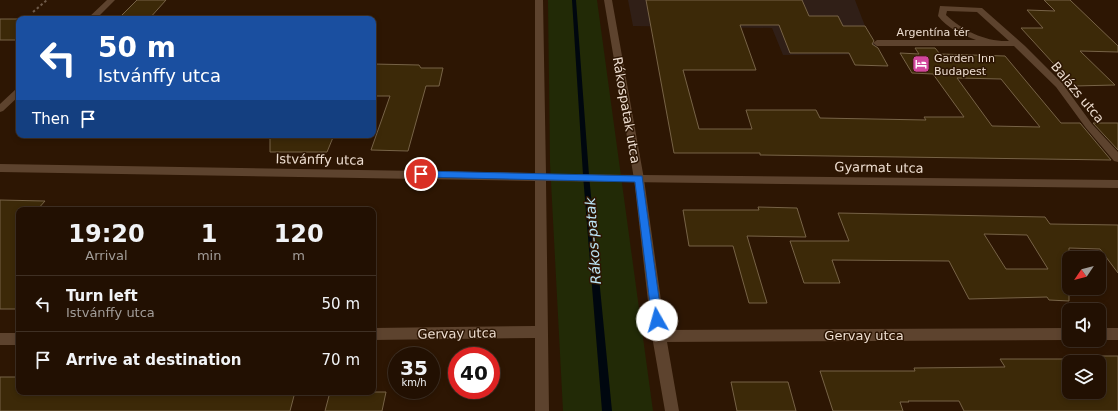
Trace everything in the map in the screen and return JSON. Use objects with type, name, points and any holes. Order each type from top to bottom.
[{"type":"street","points":[[94,16],[111,0]]},
{"type":"street","points":[[539,0],[542,411]]},
{"type":"street","name":"Rákospatak utca","points":[[608,0],[639,179],[659,336],[672,411]]},
{"type":"street","name":"Argentína tér","points":[[989,43],[948,23],[942,16],[943,8],[979,10],[1016,43]]},
{"type":"street","name":"Argentína tér","points":[[877,44],[1016,43]]},
{"type":"street","name":"Balázs utca","points":[[1016,43],[1059,85],[1089,126],[1118,158]]},
{"type":"street","points":[[0,109],[16,94]]},
{"type":"street","name":"Istvánffy utca","points":[[0,168],[540,176],[639,179]]},
{"type":"street","name":"Gyarmat utca","points":[[639,179],[1118,184]]},
{"type":"street","name":"Gervay utca","points":[[376,334],[541,332]]},
{"type":"street","name":"Gervay utca","points":[[659,336],[1062,334]]},
{"type":"street","points":[[1106,334],[1118,334]]},
{"type":"street","points":[[0,339],[16,339]]},
{"type":"path","points":[[33,12],[46,0]]},
{"type":"shaded area","points":[[628,0],[855,0],[865,26],[881,54],[783,55],[772,28],[633,26]]},
{"type":"green space","points":[[548,0],[597,0],[653,411],[563,411],[550,163]]},
{"type":"building","points":[[137,0],[166,0],[152,16],[121,16]]},
{"type":"building","points":[[646,0],[802,0],[809,16],[838,16],[843,26],[865,26],[874,41],[872,44],[878,48],[888,66],[855,65],[849,53],[790,53],[779,25],[740,25],[756,70],[683,70],[699,129],[752,129],[746,110],[816,110],[820,118],[926,120],[924,117],[964,117],[933,74],[912,73],[900,53],[919,54],[915,48],[935,48],[940,54],[1005,56],[1061,123],[1080,123],[1111,160],[760,155],[760,153],[674,153]],"holes":[[[957,78],[1001,79],[1040,127],[992,126]]]},
{"type":"building","points":[[1044,0],[1070,0],[1118,46],[1118,52],[1080,51],[1115,85],[1074,86],[1021,28],[1043,28],[1027,10],[1055,11]]},
{"type":"building","points":[[0,19],[16,19],[16,40],[0,40]]},
{"type":"building","points":[[376,64],[419,65],[421,68],[443,68],[439,86],[426,86],[408,151],[371,150],[390,96],[376,96]]},
{"type":"building","points":[[1093,123],[1118,123],[1118,150]]},
{"type":"building","points":[[270,138],[333,138],[327,152],[270,152]]},
{"type":"building","points":[[0,200],[45,201],[40,207],[16,207],[16,309],[0,309]]},
{"type":"building","points":[[758,207],[797,208],[806,237],[747,236],[767,303],[749,303],[733,246],[689,246],[683,210],[759,210]]},
{"type":"building","points":[[838,213],[1045,217],[1050,224],[1118,225],[1118,273],[1106,257],[1106,251],[1102,251],[1100,249],[1069,248],[1069,251],[1062,251],[1062,295],[1069,295],[1069,301],[1049,300],[1047,297],[969,299],[949,261],[832,260],[840,283],[804,283],[790,241],[849,241]],"holes":[[[984,234],[1027,235],[1048,269],[1006,269]]]},
{"type":"building","points":[[1106,356],[1118,356],[1118,411],[964,411],[959,401],[908,401],[909,402],[900,402],[903,411],[833,411],[820,371],[915,371],[914,368],[1005,367],[1000,359],[1062,359],[1062,399],[1106,399]]},
{"type":"building","points":[[0,377],[16,377],[16,395],[294,395],[290,411],[0,411]]},
{"type":"building","points":[[731,382],[788,382],[796,411],[737,411]]},
{"type":"building","points":[[376,392],[386,392],[382,411],[325,411],[329,395],[376,395]]},
{"type":"waterway","name":"Rákos-patak","points":[[574,0],[586,175],[607,411]]},
{"type":"place","name":"Garden Inn Budapest","points":[[921,64]]},
{"type":"route","points":[[421,174],[639,179],[657,320]]}]
